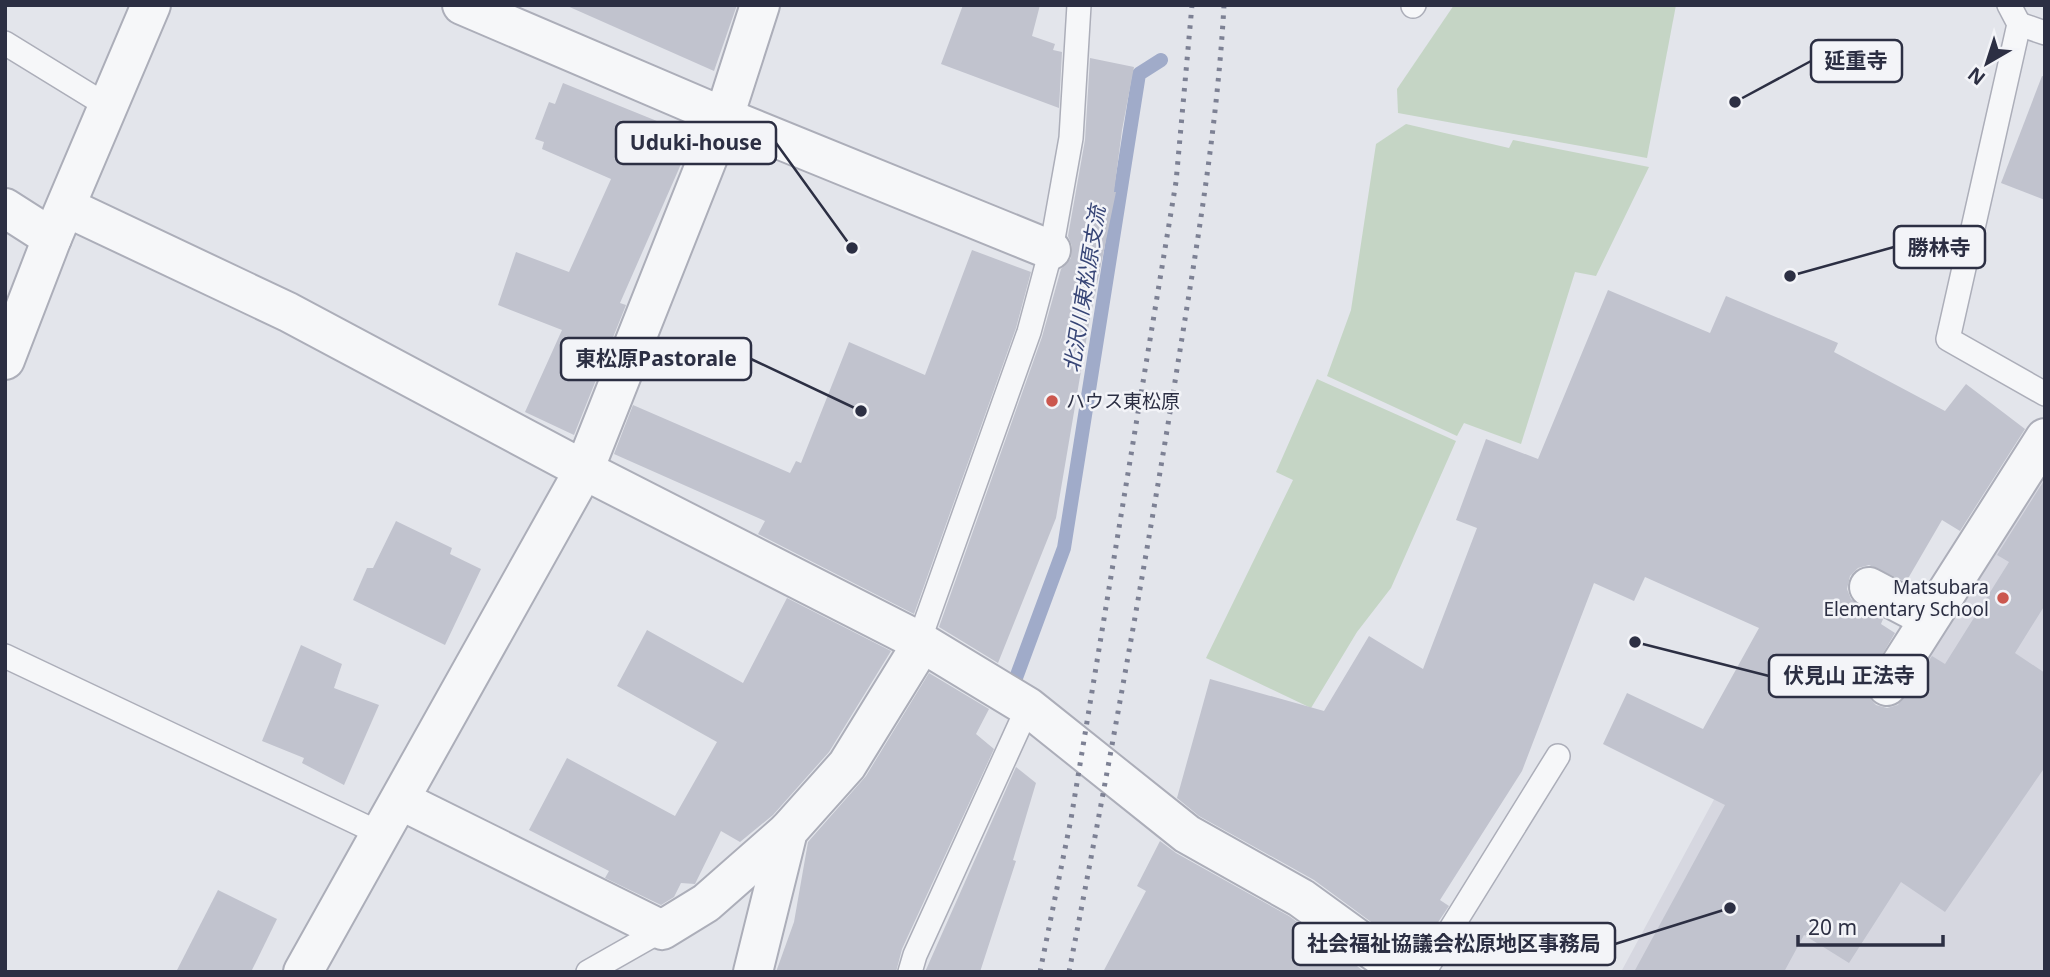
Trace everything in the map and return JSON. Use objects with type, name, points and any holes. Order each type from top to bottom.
[{"type":"street","points":[[5,360],[59,223],[151,5]]},
{"type":"street","points":[[462,5],[724,117],[1051,250]]},
{"type":"street","points":[[303,972],[584,470],[724,117],[760,5]]},
{"type":"street","points":[[5,208],[59,223],[288,312],[584,470],[919,640],[1028,707],[1187,834],[1301,898],[1407,971]]},
{"type":"street","points":[[1887,686],[2045,438]]},
{"type":"street","points":[[1869,587],[1928,618]]},
{"type":"street","points":[[400,800],[662,930],[706,903],[789,831],[847,765],[913,658],[919,640]]},
{"type":"street","points":[[752,972],[789,831]]},
{"type":"lane","points":[[919,640],[1029,332],[1051,250],[1071,138],[1079,5]]},
{"type":"lane","points":[[2045,33],[2014,15],[1948,339],[2045,394]]},
{"type":"lane","points":[[5,43],[108,107]]},
{"type":"lane","points":[[5,656],[381,834]]},
{"type":"lane","points":[[910,972],[915,955],[1028,707]]},
{"type":"lane","points":[[1407,971],[1558,756]]},
{"type":"lane","points":[[588,972],[662,930]]},
{"type":"shaded area","name":"Matsubara Elementary School","points":[[2045,467],[2045,972],[1621,972],[1752,729],[1841,788]]},
{"type":"green space","points":[[1454,5],[1676,5],[1647,158],[1398,113],[1397,89]]},
{"type":"green space","points":[[1406,124],[1509,148],[1513,140],[1649,167],[1596,276],[1575,272],[1521,444],[1464,423],[1457,436],[1327,376],[1351,310],[1376,144]]},
{"type":"green space","points":[[1317,379],[1456,441],[1391,588],[1357,632],[1311,708],[1206,658],[1293,480],[1276,472]]},
{"type":"building","points":[[565,5],[737,5],[714,71]]},
{"type":"building","points":[[963,5],[1040,5],[1032,36],[1055,44],[1053,50],[1062,52],[1059,108],[941,64]]},
{"type":"building","points":[[1090,58],[1134,67],[1122,130],[1116,192],[1090,318],[1056,518],[998,663],[939,627],[1042,337],[1061,269],[1071,258],[1072,246],[1068,236],[1085,140]]},
{"type":"building","points":[[2042,76],[2045,77],[2045,200],[2001,183]]},
{"type":"building","points":[[563,83],[689,134],[692,139],[620,303],[626,305],[574,435],[525,412],[562,330],[498,305],[516,252],[569,272],[611,179],[542,149],[544,142],[535,139],[549,102],[555,104]]},
{"type":"building","points":[[972,250],[1031,272],[1016,328],[914,614],[758,534],[765,521],[614,454],[633,405],[790,473],[796,461],[801,463],[849,342],[925,375]]},
{"type":"building","points":[[1608,290],[1710,333],[1726,296],[1838,343],[1834,352],[1945,411],[1966,384],[2025,429],[1960,531],[1942,520],[1906,582],[1869,565],[1858,568],[1850,576],[1847,589],[1851,599],[1883,619],[1881,624],[1895,633],[1865,684],[1867,695],[1876,705],[1887,708],[1898,705],[1932,656],[1945,664],[2009,562],[1997,555],[2045,479],[2045,605],[2015,653],[2045,673],[2045,767],[1945,912],[1901,882],[1849,963],[1804,935],[1784,972],[1634,972],[1725,805],[1603,744],[1627,693],[1703,729],[1759,628],[1645,577],[1634,601],[1594,583],[1522,771],[1440,900],[1449,906],[1416,955],[1314,880],[1199,816],[1177,798],[1210,679],[1324,711],[1369,636],[1423,669],[1477,528],[1456,520],[1486,439],[1538,459]]},
{"type":"building","points":[[396,521],[452,548],[450,554],[481,569],[445,645],[353,600],[367,568],[373,568]]},
{"type":"building","points":[[787,598],[891,651],[829,752],[773,815],[740,842],[721,831],[695,884],[681,883],[674,897],[661,905],[605,878],[609,871],[529,830],[567,758],[675,816],[717,742],[617,686],[647,630],[743,683]]},
{"type":"building","points":[[301,645],[342,664],[334,688],[379,705],[344,785],[302,763],[304,758],[262,741]]},
{"type":"building","points":[[929,673],[989,709],[976,734],[994,749],[902,949],[896,972],[776,972],[794,922],[808,842],[866,776]]},
{"type":"building","points":[[1016,767],[1036,783],[1013,860],[1016,861],[980,972],[925,972]]},
{"type":"building","points":[[1160,841],[1176,853],[1289,916],[1365,972],[1103,972],[1146,891],[1137,886]]},
{"type":"building","points":[[218,890],[277,919],[251,972],[176,972]]},
{"type":"waterway","name":"北沢川東松原支流","points":[[1010,694],[1064,548],[1139,74],[1161,60]]},
{"type":"railway","points":[[1040,972],[1071,819],[1176,182],[1192,5]]},
{"type":"railway","points":[[1069,972],[1124,680],[1197,245],[1216,101],[1224,5]]},
{"type":"place","name":"延重寺","points":[[1735,102]]},
{"type":"place","name":"Uduki-house","points":[[852,248]]},
{"type":"place","name":"勝林寺","points":[[1790,276]]},
{"type":"place","name":"ハウス東松原","points":[[1052,401]]},
{"type":"place","name":"東松原Pastorale","points":[[861,411]]},
{"type":"place","name":"Matsubara Elementary School","points":[[2003,598]]},
{"type":"place","name":"伏見山 正法寺","points":[[1635,642]]},
{"type":"place","name":"社会福祉協議会松原地区事務局","points":[[1730,908]]}]
